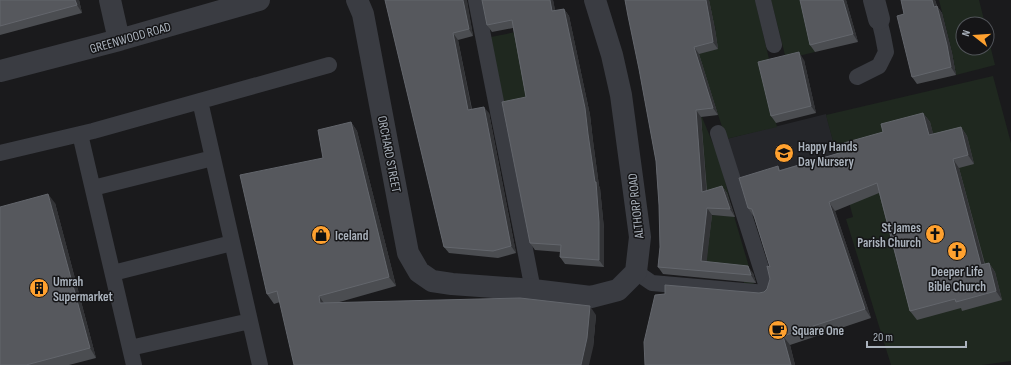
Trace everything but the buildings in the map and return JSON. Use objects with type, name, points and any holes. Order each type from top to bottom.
[{"type":"street","points":[[110,0],[119,40]]},
{"type":"street","name":"GREENWOOD ROAD","points":[[0,72],[259,0]]},
{"type":"street","name":"ORCHARD STREET","points":[[357,0],[363,14],[408,253],[418,272],[432,281],[452,284],[533,290]]},
{"type":"street","name":"ALTHORP ROAD","points":[[595,0],[612,54],[621,95],[640,237],[636,272]]},
{"type":"street","points":[[533,290],[591,297],[618,290],[636,272]]},
{"type":"lane","points":[[476,0],[533,290]]},
{"type":"lane","points":[[763,0],[774,45]]},
{"type":"lane","points":[[857,76],[879,66],[886,52],[877,10]]},
{"type":"lane","points":[[0,153],[80,134],[200,102],[329,65]]},
{"type":"lane","points":[[200,102],[260,365]]},
{"type":"lane","points":[[636,272],[652,283],[766,294],[767,287],[718,133]]},
{"type":"lane","points":[[80,134],[134,365]]},
{"type":"lane","points":[[93,188],[213,158]]},
{"type":"lane","points":[[112,273],[232,243]]},
{"type":"lane","points":[[130,348],[250,321]]},
{"type":"shaded area","points":[[709,0],[755,0],[770,63],[777,127],[726,139],[709,87],[695,90],[702,117],[720,161],[730,201],[707,200],[705,164],[684,58],[716,37],[715,25],[678,32]]},
{"type":"shaded area","points":[[771,0],[803,0],[815,52],[786,59]]},
{"type":"shaded area","points":[[939,0],[979,0],[983,16],[955,16],[955,56],[993,56],[995,65],[956,75]]},
{"type":"shaded area","points":[[536,28],[530,101],[504,105],[491,37]]},
{"type":"shaded area","points":[[993,76],[1011,143],[1011,361],[982,365],[891,365],[846,219],[853,217],[826,115]]},
{"type":"shaded area","name":"Happy Hands Day Nursery","points":[[826,114],[842,175],[742,189],[726,139]]},
{"type":"shaded area","points":[[705,215],[734,216],[754,284],[744,284],[744,273],[706,268]]},
{"type":"place","name":"Happy Hands Day Nursery","points":[[784,153]]},
{"type":"place","name":"St James Parish Church","points":[[935,234]]},
{"type":"place","name":"Iceland","points":[[321,235]]},
{"type":"place","name":"Deeper Life Bible Church","points":[[957,251]]},
{"type":"place","name":"Umrah Supermarket","points":[[39,288]]},
{"type":"place","name":"Square One","points":[[778,330]]}]
